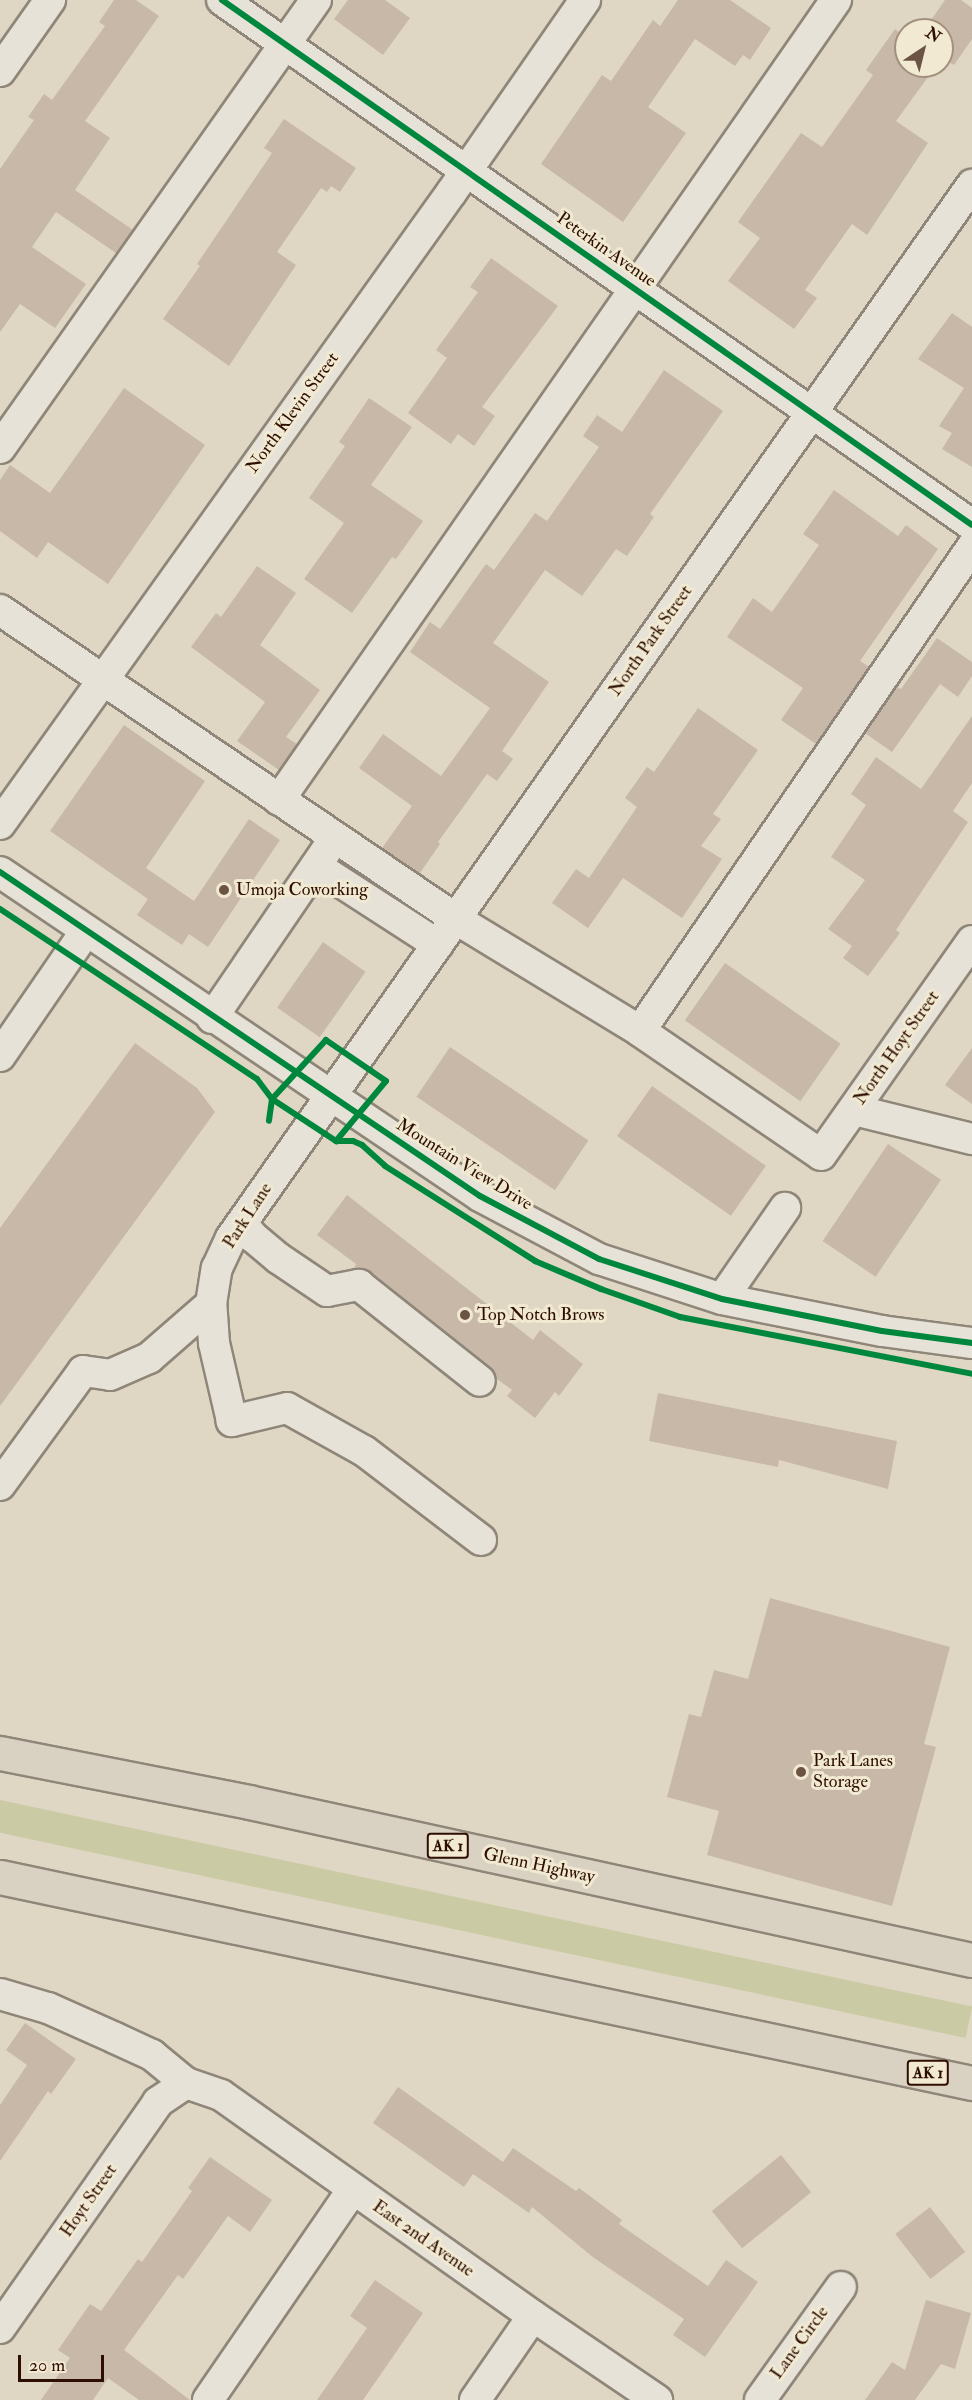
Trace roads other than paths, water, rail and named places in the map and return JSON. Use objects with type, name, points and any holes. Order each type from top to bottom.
[{"type":"highway","points":[[0,1739],[249,1802]]},
{"type":"highway","name":"Glenn Highway","points":[[0,1754],[249,1802],[972,1960]]},
{"type":"highway","name":"AK 1","points":[[0,1877],[972,2083]]},
{"type":"highway","points":[[0,1889],[115,1902]]},
{"type":"street","points":[[0,70],[50,0]]},
{"type":"street","name":"Peterkin Avenue","points":[[222,0],[972,525]]},
{"type":"street","points":[[0,448],[316,0]]},
{"type":"street","name":"North Klevin Street","points":[[0,824],[466,171],[585,0]]},
{"type":"street","points":[[279,800],[836,0]]},
{"type":"street","name":"North Park Street","points":[[331,1098],[972,185]]},
{"type":"street","points":[[0,610],[456,920],[640,1031],[972,547]]},
{"type":"street","points":[[212,1018],[335,838]]},
{"type":"street","points":[[316,866],[438,945]]},
{"type":"street","name":"Mountain View Drive","points":[[0,872],[212,1018],[480,1197],[599,1260],[722,1299],[882,1331],[972,1343]]},
{"type":"street","points":[[0,1056],[86,931]]},
{"type":"street","name":"North Hoyt Street","points":[[640,1031],[821,1155],[972,941]]},
{"type":"street","name":"Park Lane","points":[[331,1098],[231,1238],[217,1268],[212,1304],[214,1343],[232,1421],[287,1408],[364,1451],[481,1540]]},
{"type":"street","points":[[854,1110],[972,1139]]},
{"type":"street","points":[[722,1299],[785,1208]]},
{"type":"street","points":[[242,1223],[253,1237],[278,1258],[327,1291],[359,1285],[480,1381]]},
{"type":"street","points":[[0,1485],[83,1371],[110,1375],[149,1358],[212,1304]]},
{"type":"street","name":"East 2nd Avenue","points":[[0,1994],[48,2008],[153,2055],[186,2083],[221,2096],[533,2316],[657,2400]]},
{"type":"street","name":"Hoyt Street","points":[[0,2328],[158,2102],[186,2083]]},
{"type":"street","points":[[207,2400],[353,2189]]},
{"type":"street","name":"Lane Circle","points":[[760,2400],[841,2287]]},
{"type":"street","points":[[475,2400],[533,2316]]},
{"type":"place","name":"Umoja Coworking","points":[[224,890]]},
{"type":"place","name":"Top Notch Brows","points":[[465,1315]]},
{"type":"place","name":"Park Lanes Storage","points":[[801,1772]]}]
